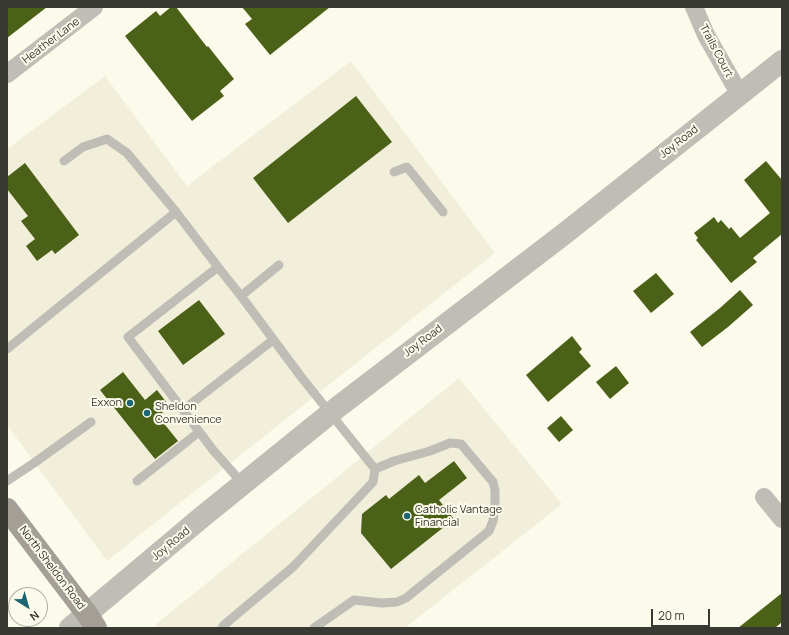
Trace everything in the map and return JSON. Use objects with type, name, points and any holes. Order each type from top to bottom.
[{"type":"main road","name":"North Sheldon Road","points":[[7,509],[92,621]]},
{"type":"street","name":"Heather Lane","points":[[7,74],[94,7]]},
{"type":"street","name":"Trails Court","points":[[694,7],[706,34],[740,95]]},
{"type":"street","name":"Joy Road","points":[[70,628],[92,621],[202,517],[330,413],[564,234],[782,61]]},
{"type":"street","points":[[764,497],[782,519]]},
{"type":"lane","points":[[64,161],[82,147],[107,140],[127,153],[176,212],[302,378],[375,469],[373,482],[320,540],[293,567],[222,628]]},
{"type":"lane","points":[[394,172],[407,167],[443,212]]},
{"type":"lane","points":[[7,349],[176,212]]},
{"type":"lane","points":[[240,296],[279,265]]},
{"type":"lane","points":[[218,267],[128,337],[213,450],[243,484]]},
{"type":"lane","points":[[183,410],[274,340]]},
{"type":"lane","points":[[7,481],[91,422]]},
{"type":"lane","points":[[137,481],[199,432]]},
{"type":"lane","points":[[314,628],[354,600],[382,603],[397,602],[406,598],[489,531],[493,521],[495,490],[493,482],[461,444],[450,443],[430,451],[394,461],[375,469]]},
{"type":"shaded area","points":[[351,61],[495,253],[107,561],[7,425],[7,149],[105,76],[187,186]]},
{"type":"shaded area","points":[[459,378],[562,504],[405,628],[158,628],[155,625]]},
{"type":"building","points":[[7,7],[47,7],[7,38]]},
{"type":"building","points":[[171,7],[176,7],[234,79],[220,91],[224,96],[192,121],[125,36],[156,11],[160,16]]},
{"type":"building","points":[[242,7],[330,7],[270,55],[245,24],[252,19]]},
{"type":"building","points":[[356,96],[392,142],[288,223],[253,178]]},
{"type":"building","points":[[766,161],[782,180],[782,234],[753,258],[757,262],[731,283],[696,240],[698,238],[694,233],[714,217],[718,223],[721,220],[729,229],[731,227],[740,238],[770,213],[744,180]]},
{"type":"building","points":[[25,163],[79,235],[55,254],[52,250],[37,261],[26,246],[35,239],[21,221],[28,216],[7,189],[7,177]]},
{"type":"building","points":[[656,273],[674,294],[651,313],[633,291]]},
{"type":"building","points":[[740,290],[753,305],[702,347],[690,332]]},
{"type":"building","points":[[199,300],[225,334],[183,365],[158,331]]},
{"type":"building","points":[[572,336],[582,349],[579,352],[591,366],[548,402],[526,375]]},
{"type":"building","points":[[616,366],[629,383],[610,399],[596,382]]},
{"type":"building","points":[[123,372],[145,400],[157,390],[170,407],[158,416],[178,441],[155,459],[100,390]]},
{"type":"building","points":[[561,416],[573,430],[559,442],[547,428]]},
{"type":"building","name":"Catholic Vantage Financial","points":[[454,461],[467,478],[439,500],[454,519],[391,569],[361,533],[362,514],[386,495],[389,499],[419,475],[425,483]]},
{"type":"building","points":[[782,593],[782,622],[775,628],[738,628]]},
{"type":"place","name":"Exxon","points":[[130,403]]},
{"type":"place","name":"Sheldon Convenience","points":[[147,413]]},
{"type":"place","name":"Catholic Vantage Financial","points":[[407,516]]}]
